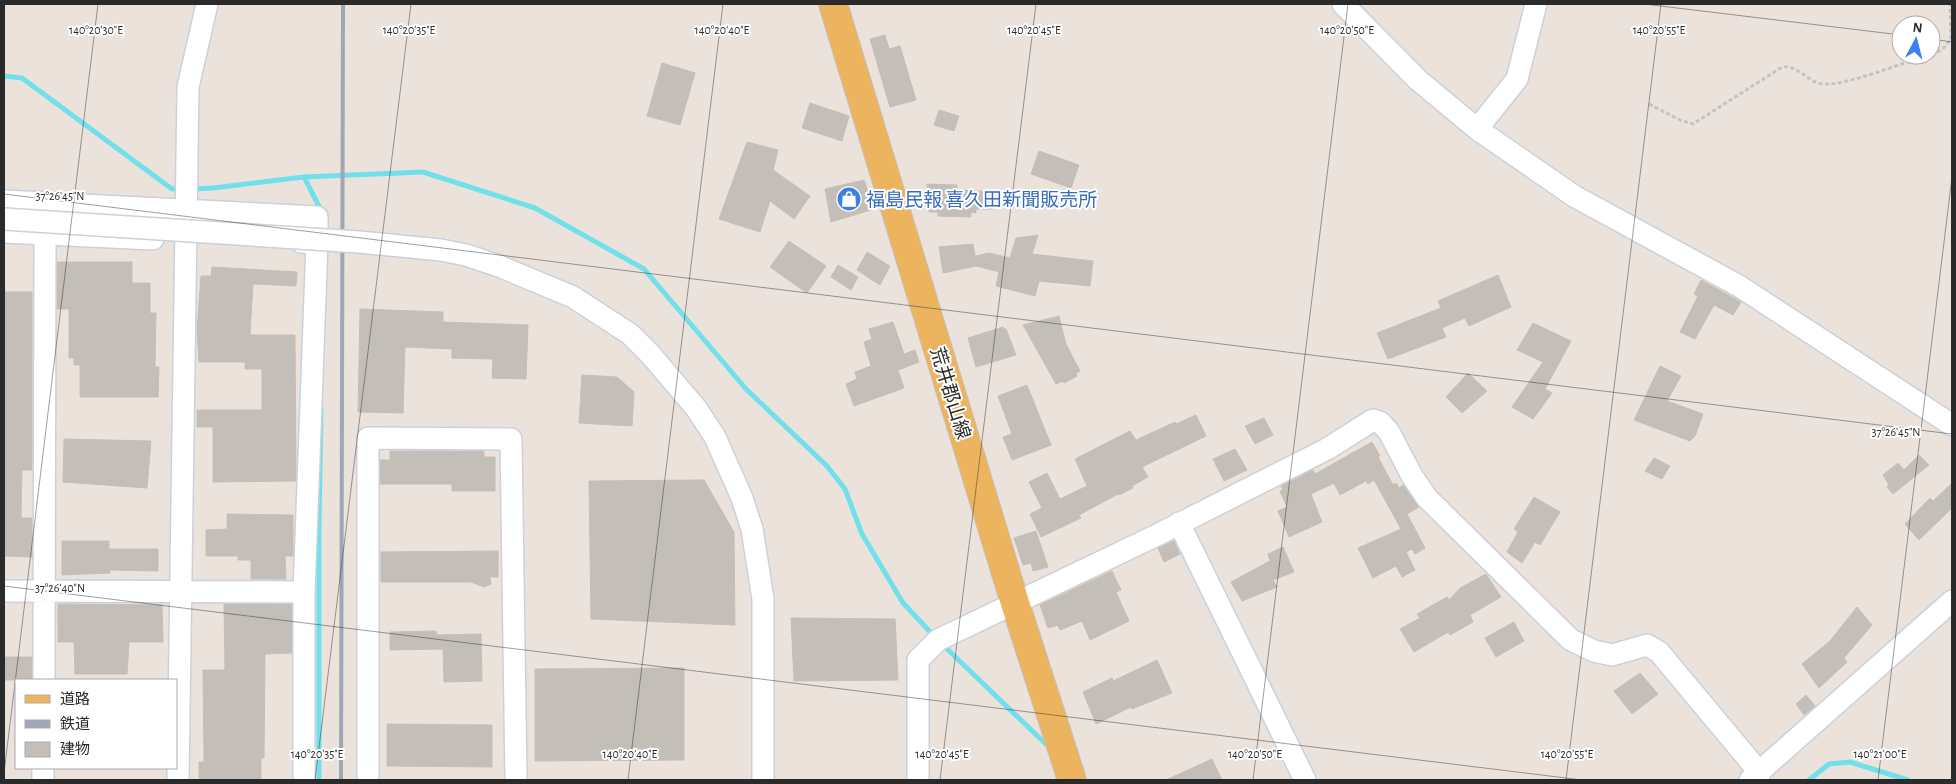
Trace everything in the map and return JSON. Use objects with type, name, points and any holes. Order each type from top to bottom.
[{"type":"main road","name":"荒井郡山線","points":[[833,4],[1015,603],[1072,780]]},
{"type":"street","points":[[178,780],[188,210],[188,87],[207,4]]},
{"type":"street","points":[[1343,4],[1418,80],[1477,129],[1574,196],[1739,286],[1952,425]]},
{"type":"street","points":[[1477,129],[1517,79],[1536,4]]},
{"type":"street","points":[[4,202],[317,217],[304,592],[304,780]]},
{"type":"street","points":[[4,219],[359,242],[441,250],[466,255],[500,266],[573,297],[630,334],[650,354],[696,408],[715,437],[742,498],[752,529],[763,599],[764,780]]},
{"type":"street","points":[[4,232],[187,240],[317,242]]},
{"type":"street","points":[[44,679],[45,234]]},
{"type":"street","points":[[918,780],[918,660],[938,640],[1327,449],[1373,420],[1380,422],[1389,432],[1412,476],[1427,498],[1571,640],[1585,647],[1612,655],[1648,645],[1660,652],[1755,777],[1952,601]]},
{"type":"street","points":[[368,780],[368,438],[511,438],[516,780]]},
{"type":"street","points":[[1179,523],[1305,780]]},
{"type":"street","points":[[4,591],[304,592]]},
{"type":"path","points":[[1941,50],[1951,39],[1950,4]]},
{"type":"path","points":[[1649,104],[1680,120],[1693,124],[1782,67],[1794,67],[1812,81],[1831,85],[1897,65]]},
{"type":"building","points":[[885,35],[889,49],[900,46],[916,100],[890,107],[870,39]]},
{"type":"building","points":[[662,63],[695,73],[680,125],[647,116]]},
{"type":"building","points":[[810,103],[849,116],[842,141],[802,128]]},
{"type":"building","points":[[939,110],[959,116],[954,131],[934,125]]},
{"type":"building","points":[[747,142],[778,150],[773,170],[810,196],[794,219],[770,201],[760,232],[719,219]]},
{"type":"building","points":[[1039,151],[1079,165],[1071,188],[1031,174]]},
{"type":"building","name":"福島民報 喜久田新聞販売所","points":[[864,180],[874,209],[831,222],[825,189]]},
{"type":"building","points":[[927,184],[957,185],[957,190],[993,192],[992,209],[976,209],[976,213],[971,212],[971,217],[938,216],[938,212],[929,212]]},
{"type":"building","points":[[1038,235],[1032,254],[1093,261],[1090,286],[1039,281],[1035,296],[996,286],[999,272],[976,266],[943,273],[939,247],[973,244],[975,256],[989,253],[1010,258],[1016,238]]},
{"type":"building","points":[[789,241],[826,266],[807,293],[770,267]]},
{"type":"building","points":[[867,252],[890,266],[880,285],[857,270]]},
{"type":"building","points":[[57,262],[132,262],[132,283],[150,283],[150,313],[156,313],[155,367],[159,367],[158,397],[80,397],[80,365],[74,365],[74,358],[69,358],[69,309],[57,309]]},
{"type":"building","points":[[838,265],[858,277],[851,290],[831,277]]},
{"type":"building","points":[[212,267],[297,272],[296,286],[253,284],[250,335],[295,335],[296,481],[213,482],[213,427],[197,427],[197,410],[262,410],[262,369],[245,369],[245,362],[199,362],[197,330],[201,276],[211,276]]},
{"type":"building","points":[[1498,275],[1511,307],[1469,326],[1465,318],[1442,328],[1446,337],[1388,359],[1377,333],[1441,308],[1438,301]]},
{"type":"building","points":[[1701,280],[1741,302],[1733,315],[1714,305],[1695,339],[1680,332],[1698,296],[1694,294]]},
{"type":"building","points":[[4,292],[32,292],[32,470],[22,470],[21,518],[32,518],[32,557],[4,556]]},
{"type":"building","points":[[360,309],[443,312],[443,322],[528,325],[526,379],[492,378],[493,359],[452,358],[452,349],[405,347],[403,413],[358,412]]},
{"type":"building","points":[[1059,316],[1066,344],[1080,371],[1076,373],[1077,376],[1064,383],[1063,381],[1056,384],[1023,325]]},
{"type":"building","points":[[893,322],[904,354],[915,350],[919,362],[898,370],[904,388],[854,406],[846,384],[857,379],[855,372],[871,366],[864,342],[872,339],[869,329]]},
{"type":"building","points":[[1533,323],[1571,341],[1545,389],[1552,393],[1533,419],[1512,407],[1543,362],[1517,350]]},
{"type":"building","points":[[1003,327],[1006,329],[1016,355],[976,367],[968,338]]},
{"type":"building","points":[[1660,366],[1681,376],[1667,401],[1703,414],[1695,436],[1690,441],[1634,420]]},
{"type":"building","points":[[1468,373],[1487,391],[1462,413],[1446,397]]},
{"type":"building","points":[[582,375],[617,377],[634,392],[632,426],[579,423]]},
{"type":"building","points":[[1027,385],[1051,445],[1012,460],[1003,437],[1012,434],[998,396]]},
{"type":"building","points":[[1196,415],[1206,436],[1142,467],[1148,477],[1132,486],[1133,488],[1079,515],[1081,518],[1041,537],[1030,514],[1042,508],[1029,482],[1047,473],[1060,499],[1087,486],[1075,459],[1130,431],[1136,440],[1175,422],[1176,424]]},
{"type":"building","points":[[1264,418],[1273,435],[1255,444],[1245,426]]},
{"type":"building","points":[[64,439],[151,441],[147,488],[63,482]]},
{"type":"building","points":[[1372,442],[1393,485],[1396,483],[1399,488],[1403,485],[1419,507],[1407,514],[1425,548],[1415,554],[1412,549],[1406,552],[1415,570],[1402,577],[1396,566],[1373,578],[1358,548],[1401,529],[1374,480],[1368,484],[1366,481],[1340,495],[1334,483],[1311,494],[1322,522],[1289,537],[1278,511],[1287,507],[1280,491],[1283,490],[1281,486],[1313,470],[1315,474]]},
{"type":"building","points":[[1235,449],[1247,470],[1224,481],[1213,459]]},
{"type":"building","points":[[390,451],[484,451],[484,457],[495,457],[495,491],[452,491],[452,484],[380,484],[380,460],[390,460]]},
{"type":"building","points":[[1919,455],[1929,465],[1893,494],[1887,487],[1889,485],[1883,475],[1898,463],[1904,470]]},
{"type":"building","points":[[1654,458],[1670,466],[1662,479],[1645,471]]},
{"type":"building","points":[[704,480],[734,532],[735,625],[591,619],[589,481]]},
{"type":"building","points":[[1952,483],[1952,508],[1919,540],[1905,524],[1930,498],[1933,501]]},
{"type":"building","points":[[1534,497],[1560,512],[1540,545],[1535,542],[1522,563],[1507,552],[1518,532],[1514,529]]},
{"type":"building","points":[[227,514],[293,515],[293,556],[285,556],[286,579],[251,579],[251,560],[238,560],[238,556],[206,556],[206,530],[227,529]]},
{"type":"building","points":[[1036,531],[1048,567],[1033,571],[1031,563],[1023,565],[1014,538]]},
{"type":"building","points":[[62,541],[109,541],[109,549],[158,549],[158,571],[110,570],[110,573],[62,575]]},
{"type":"building","points":[[1174,541],[1180,554],[1164,562],[1158,548]]},
{"type":"building","points":[[1283,547],[1294,572],[1273,580],[1277,587],[1242,601],[1231,582],[1270,561],[1268,554]]},
{"type":"building","points":[[498,551],[498,577],[490,577],[491,584],[484,587],[471,582],[381,582],[381,552]]},
{"type":"building","points":[[1112,571],[1121,590],[1116,592],[1129,621],[1090,640],[1082,621],[1060,630],[1058,625],[1048,628],[1040,605]]},
{"type":"building","points":[[1486,574],[1501,597],[1470,615],[1473,622],[1450,635],[1448,632],[1414,652],[1400,629],[1420,618],[1417,614],[1447,597],[1449,600],[1460,588]]},
{"type":"building","points":[[58,604],[162,605],[163,642],[129,642],[127,674],[75,674],[74,642],[58,642]]},
{"type":"building","points":[[224,604],[292,604],[292,653],[265,654],[264,758],[261,758],[261,780],[199,780],[199,762],[204,762],[203,670],[225,670]]},
{"type":"building","points":[[1857,607],[1872,625],[1844,658],[1847,662],[1819,688],[1802,664],[1830,641]]},
{"type":"building","points":[[791,618],[895,619],[898,680],[794,681]]},
{"type":"building","points":[[1514,622],[1524,641],[1496,657],[1485,638]]},
{"type":"building","points":[[436,631],[437,635],[481,634],[482,681],[444,682],[443,649],[390,650],[390,632]]},
{"type":"building","points":[[4,657],[32,657],[32,679],[4,680]]},
{"type":"building","points":[[1157,660],[1172,693],[1132,709],[1131,707],[1096,724],[1083,692],[1112,678],[1113,681]]},
{"type":"building","points":[[684,668],[684,760],[535,761],[535,669]]},
{"type":"building","points":[[1640,673],[1658,694],[1632,714],[1614,691]]},
{"type":"building","points":[[1806,695],[1815,706],[1804,715],[1796,704]]},
{"type":"building","points":[[387,724],[492,725],[492,767],[387,766]]},
{"type":"building","points":[[1212,759],[1222,780],[1166,780]]},
{"type":"waterway","points":[[4,76],[22,78],[172,189],[182,189]]},
{"type":"waterway","points":[[191,189],[304,177],[423,172],[535,208],[644,269],[746,389],[827,466],[845,489],[862,534],[903,603],[935,637]]},
{"type":"waterway","points":[[304,177],[322,212]]},
{"type":"waterway","points":[[319,780],[321,409]]},
{"type":"waterway","points":[[943,645],[1050,748]]},
{"type":"waterway","points":[[1809,780],[1829,764],[1850,762],[1908,780]]},
{"type":"railway","points":[[341,780],[343,4]]},
{"type":"place","name":"福島民報 喜久田新聞販売所","points":[[849,199]]}]
